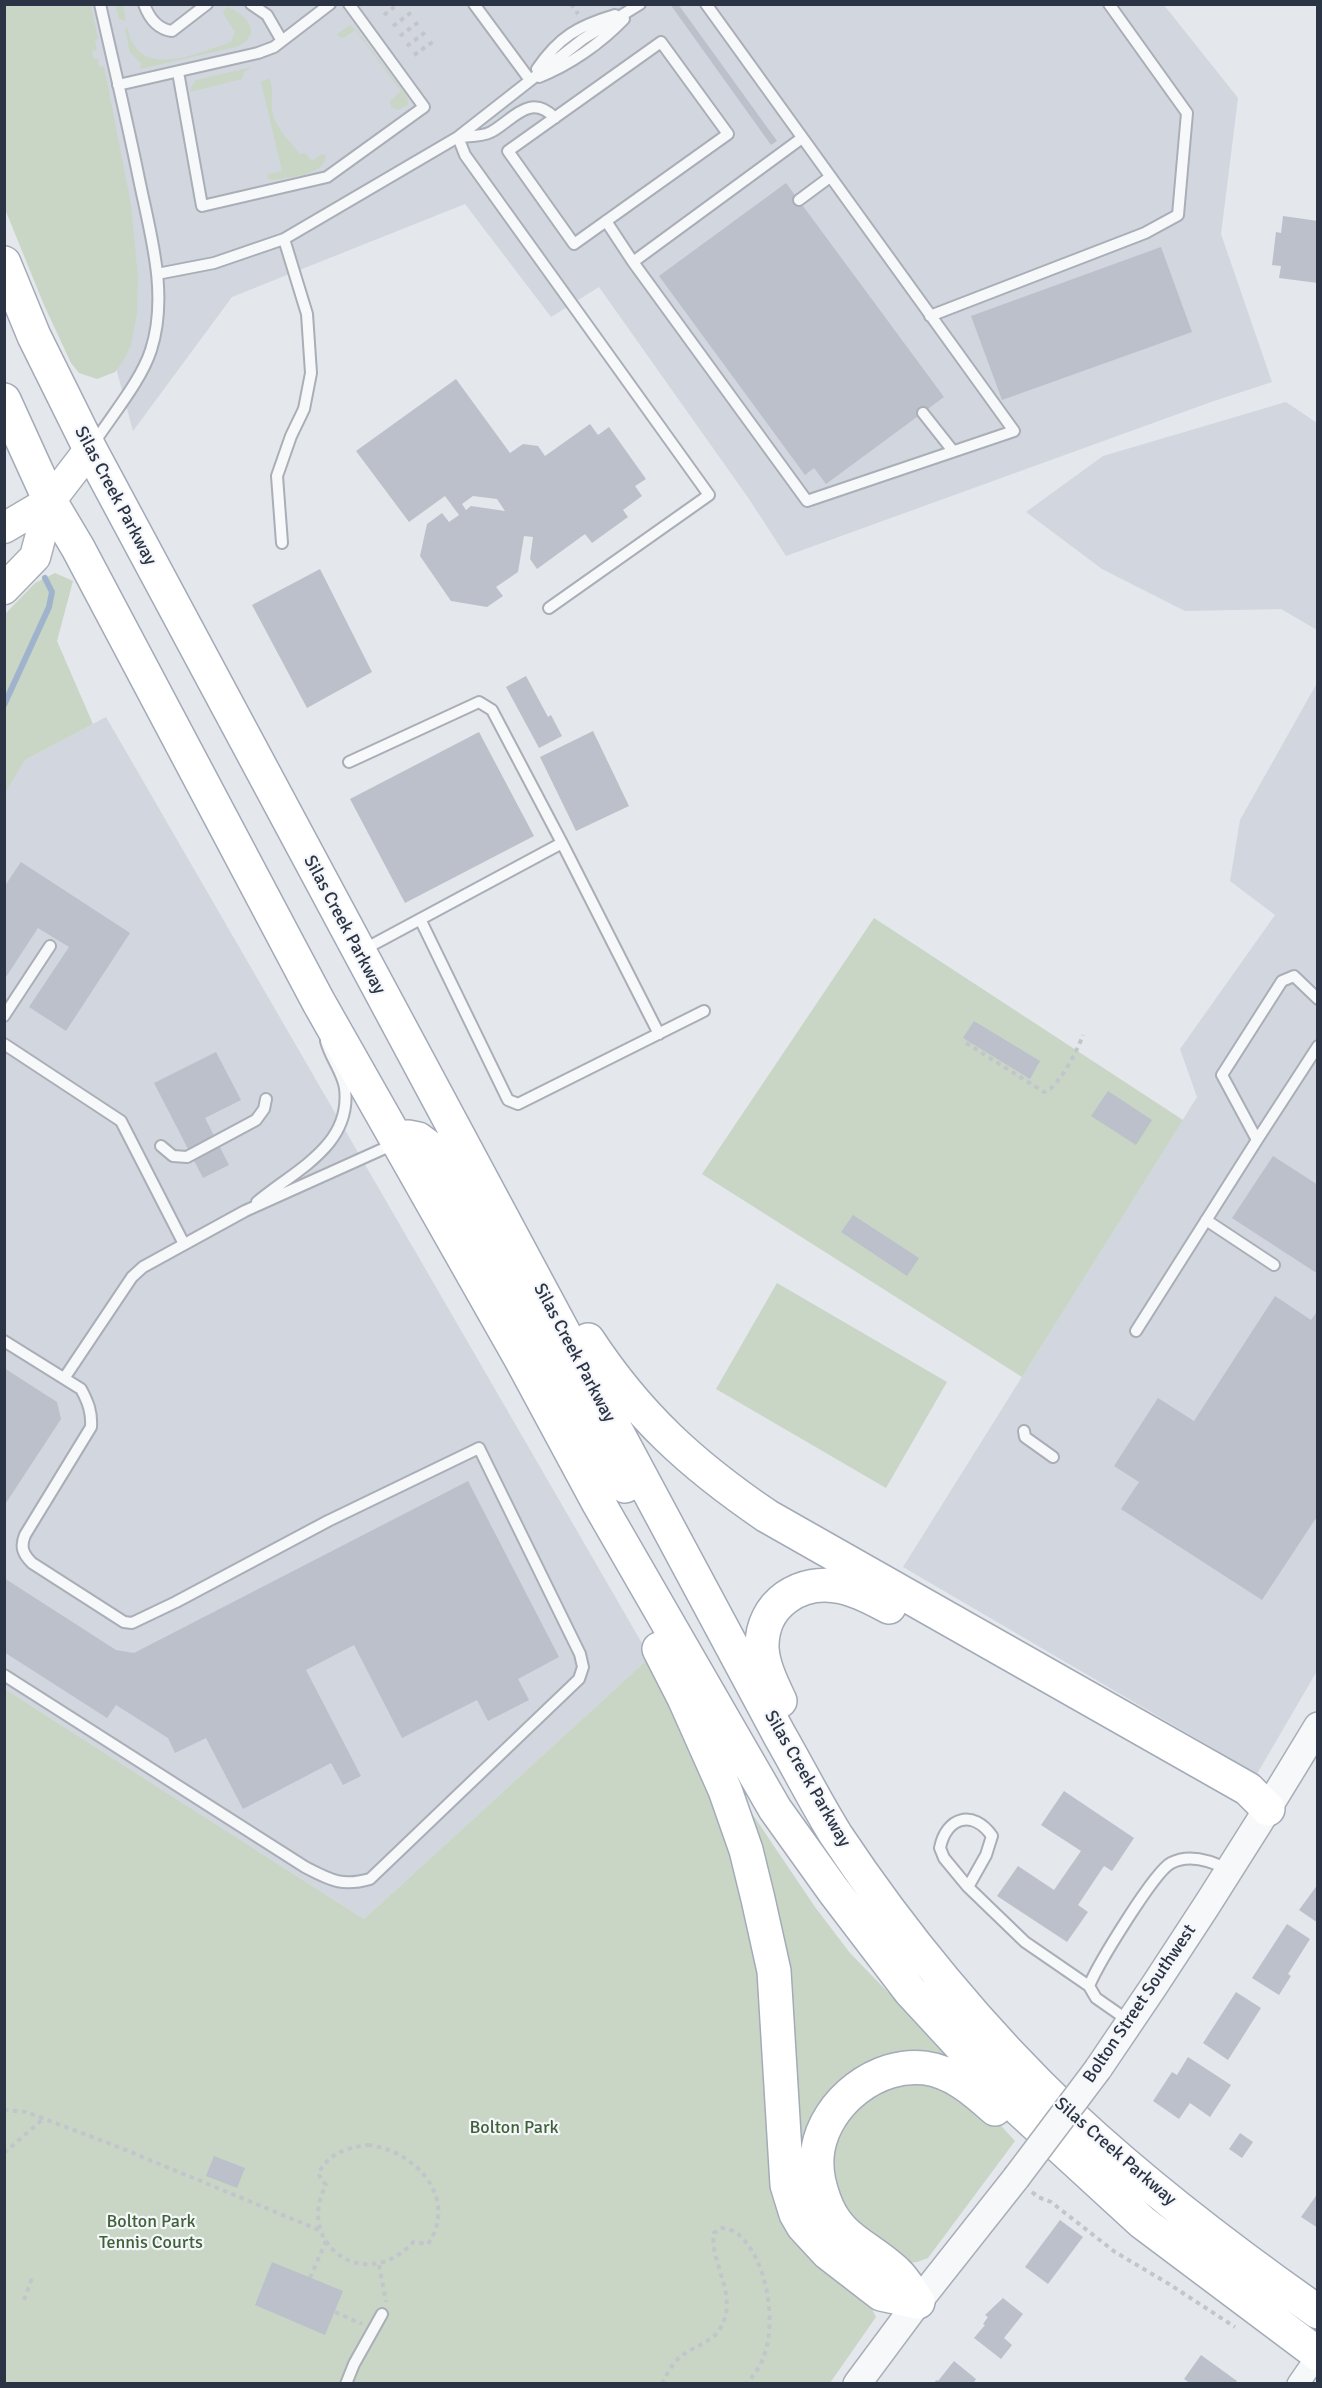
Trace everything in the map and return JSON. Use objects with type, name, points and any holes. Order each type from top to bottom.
[{"type":"main road","name":"Silas Creek Parkway","points":[[4,262],[34,336],[90,449],[358,952],[836,1834],[907,1933],[1022,2067],[1070,2114],[1163,2195],[1317,2312]]},
{"type":"main road","name":"Silas Creek Parkway","points":[[4,400],[50,501],[78,548],[318,1000],[521,1359],[598,1502],[776,1809],[833,1890],[910,1991],[1045,2135],[1142,2222],[1317,2354]]},
{"type":"main road","points":[[4,528],[50,501],[90,449]]},
{"type":"main road","points":[[4,590],[35,557],[50,501]]},
{"type":"main road","points":[[398,1142],[408,1137],[418,1138],[434,1151],[478,1225],[561,1381],[606,1459],[635,1500],[675,1540]]},
{"type":"main road","points":[[481,1179],[542,1258],[589,1341],[632,1401],[658,1430],[724,1487],[767,1516],[1248,1789],[1268,1809]]},
{"type":"main road","points":[[598,1502],[615,1565],[684,1698],[725,1790],[746,1850],[774,1971],[787,2184],[796,2214],[808,2232],[828,2253],[881,2294],[918,2302]]},
{"type":"main road","points":[[836,1834],[826,1788],[779,1699],[768,1674],[762,1650],[766,1624],[776,1605],[792,1592],[821,1585],[841,1587],[872,1598],[1239,1803],[1268,1809]]},
{"type":"main road","points":[[918,2302],[897,2272],[842,2230],[824,2200],[817,2165],[822,2133],[839,2105],[864,2084],[894,2070],[924,2068],[955,2077],[984,2098],[1072,2182],[1142,2222]]},
{"type":"street","name":"Bolton Street Southwest","points":[[856,2384],[1098,2069],[1230,1870],[1317,1726]]},
{"type":"street","points":[[1298,2384],[1317,2354]]},
{"type":"lane","points":[[90,449],[139,374],[151,351],[156,328],[157,274],[100,4]]},
{"type":"lane","points":[[144,4],[154,23],[172,32],[207,4]]},
{"type":"lane","points":[[251,4],[267,15],[282,41]]},
{"type":"lane","points":[[118,85],[258,53],[274,47],[330,4]]},
{"type":"lane","points":[[178,72],[202,206],[327,177],[424,107],[349,4]]},
{"type":"lane","points":[[474,4],[530,80]]},
{"type":"lane","points":[[606,221],[633,262],[807,501],[1014,431],[706,4]]},
{"type":"lane","points":[[930,316],[1145,233],[1178,215],[1187,113],[1109,4]]},
{"type":"lane","points":[[157,274],[214,263],[284,239],[458,137],[530,80],[558,69],[574,59],[615,29],[636,7]]},
{"type":"lane","points":[[530,80],[548,53],[585,24],[636,7]]},
{"type":"lane","points":[[661,42],[728,134],[606,221],[574,244],[508,151],[661,42]]},
{"type":"lane","points":[[458,137],[488,134],[526,108],[535,106],[555,118]]},
{"type":"lane","points":[[458,137],[465,155],[709,495],[549,608]]},
{"type":"lane","points":[[633,262],[802,138]]},
{"type":"lane","points":[[799,200],[830,177]]},
{"type":"lane","points":[[282,543],[277,476],[291,436],[304,409],[311,372],[307,314],[284,239]]},
{"type":"lane","points":[[923,413],[953,452]]},
{"type":"lane","points":[[349,762],[479,702],[492,710],[659,1034]]},
{"type":"lane","points":[[358,952],[562,843]]},
{"type":"lane","points":[[420,919],[508,1100],[512,1103],[518,1104],[704,1011]]},
{"type":"lane","points":[[4,1016],[50,946]]},
{"type":"lane","points":[[1257,1140],[1222,1076],[1282,981],[1294,976],[1317,999]]},
{"type":"lane","points":[[245,1211],[320,1154],[330,1142],[344,1117],[344,1085],[329,1054],[318,1000]]},
{"type":"lane","points":[[4,1044],[121,1121],[183,1245]]},
{"type":"lane","points":[[1136,1331],[1317,1046]]},
{"type":"lane","points":[[161,1146],[172,1156],[187,1157],[256,1120],[264,1109],[266,1099]]},
{"type":"lane","points":[[65,1377],[132,1276],[154,1259],[245,1211],[398,1142]]},
{"type":"lane","points":[[1206,1220],[1274,1266]]},
{"type":"lane","points":[[4,1341],[81,1389],[92,1416],[91,1427],[25,1535],[21,1544],[24,1555],[32,1563],[124,1622],[132,1623],[176,1602],[328,1521],[479,1448],[580,1654],[583,1667],[579,1679],[370,1879],[352,1884],[327,1878],[305,1867],[4,1675]]},
{"type":"lane","points":[[1024,1431],[1025,1437],[1053,1457]]},
{"type":"lane","points":[[968,1887],[986,1855],[992,1836],[981,1824],[968,1820],[950,1825],[940,1848],[944,1858],[968,1887],[1025,1942],[1089,1986],[1096,1998],[1130,2022]]},
{"type":"lane","points":[[1089,1986],[1095,1970],[1114,1940],[1160,1872],[1172,1862],[1196,1859],[1212,1861],[1230,1870]]},
{"type":"lane","points":[[346,2384],[382,2314]]},
{"type":"path","points":[[384,15],[398,4]]},
{"type":"path","points":[[571,4],[580,17]]},
{"type":"path","points":[[393,26],[412,11]]},
{"type":"path","points":[[400,36],[420,21]]},
{"type":"path","points":[[407,46],[427,31]]},
{"type":"path","points":[[414,55],[434,40]]},
{"type":"path","points":[[966,1043],[1038,1089],[1048,1092],[1078,1048],[1083,1035]]},
{"type":"path","points":[[4,2110],[26,2112],[111,2144],[320,2230]]},
{"type":"path","points":[[4,2153],[42,2119]]},
{"type":"path","points":[[368,2145],[381,2146],[407,2158],[426,2176],[433,2190],[438,2216],[434,2234],[428,2244],[413,2242],[403,2253],[380,2265],[352,2263],[334,2251],[326,2241],[320,2230],[319,2198],[326,2185],[318,2174],[325,2161],[345,2150],[368,2145]]},
{"type":"path","points":[[1016,2178],[1038,2197],[1051,2202],[1115,2252],[1238,2329]]},
{"type":"path","points":[[662,2384],[673,2364],[680,2357],[708,2341],[722,2326],[725,2289],[712,2241],[714,2233],[721,2228],[736,2232],[749,2245],[767,2289],[769,2317],[767,2343],[763,2360],[746,2384]]},
{"type":"path","points":[[310,2278],[326,2241]]},
{"type":"path","points":[[380,2265],[386,2304],[382,2314]]},
{"type":"path","points":[[24,2300],[33,2275]]},
{"type":"path","points":[[335,2312],[374,2329]]},
{"type":"shaded area","points":[[18,5],[1164,5],[1238,98],[1221,234],[1272,382],[786,556],[749,499],[599,287],[551,317],[465,204],[232,297],[133,431]]},
{"type":"shaded area","points":[[1286,402],[1317,423],[1317,630],[1281,609],[1185,611],[1102,569],[1026,512],[1103,456]]},
{"type":"shaded area","points":[[1317,683],[1317,1671],[1257,1774],[903,1567],[1197,1097],[1180,1049],[1275,915],[1230,881],[1240,820]]},
{"type":"shaded area","points":[[106,717],[650,1657],[364,1919],[5,1689],[4,793],[25,760]]},
{"type":"green space","points":[[4,5],[91,5],[98,39],[95,40],[97,50],[92,51],[94,59],[98,58],[99,67],[104,66],[131,205],[138,278],[137,313],[131,345],[115,372],[97,379],[79,373],[71,363],[44,305],[5,209]]},
{"type":"green space","points":[[115,5],[123,5],[126,21],[119,19]]},
{"type":"green space","points":[[227,7],[246,20],[251,31],[250,37],[236,47],[140,69],[141,63],[130,53],[126,23],[137,49],[146,56],[157,59],[196,54],[231,42],[235,32],[223,12]]},
{"type":"green space","points":[[350,25],[357,31],[407,96],[408,105],[398,110],[391,107],[390,101],[401,91],[355,30],[344,38],[339,37],[337,34]]},
{"type":"green space","points":[[252,67],[244,72],[242,79],[190,92],[196,80]]},
{"type":"green space","points":[[270,78],[273,114],[282,132],[300,154],[305,153],[312,161],[322,154],[326,155],[324,162],[314,171],[274,180],[267,178],[268,174],[282,171],[261,82]]},
{"type":"green space","points":[[55,573],[73,581],[57,641],[93,724],[25,760],[5,793],[5,614],[35,583]]},
{"type":"green space","points":[[874,918],[1183,1120],[1022,1377],[702,1174]]},
{"type":"green space","points":[[777,1283],[947,1382],[886,1488],[716,1389]]},
{"type":"green space","name":"Bolton Park","points":[[650,1657],[727,1833],[753,1943],[765,2032],[770,2113],[876,2317],[830,2383],[5,2383],[5,1689],[364,1919]]},
{"type":"green space","points":[[747,1806],[815,1907],[850,1953],[969,2076],[884,2063],[795,2171]]},
{"type":"green space","points":[[924,2077],[984,2107],[1015,2141],[928,2258],[907,2263],[841,2213],[828,2155],[855,2105],[871,2092]]},
{"type":"building","points":[[670,4],[678,4],[777,141],[771,145]]},
{"type":"building","points":[[786,183],[944,397],[826,484],[814,468],[805,475],[659,276]]},
{"type":"building","points":[[1283,216],[1318,221],[1318,283],[1279,278],[1281,266],[1272,265],[1276,232],[1281,233]]},
{"type":"building","points":[[1161,247],[1192,332],[1002,400],[971,316]]},
{"type":"building","points":[[456,379],[510,453],[523,444],[538,446],[545,456],[590,424],[598,435],[609,427],[646,479],[635,486],[642,496],[623,510],[628,517],[592,543],[585,534],[537,569],[530,559],[533,537],[524,536],[518,572],[496,587],[503,596],[487,607],[451,601],[420,556],[427,524],[442,513],[449,522],[459,515],[445,496],[409,522],[356,451]],"holes":[[[473,496],[497,499],[505,511],[471,506],[466,510],[462,504]]]},
{"type":"building","points":[[320,569],[372,672],[307,708],[252,605]]},
{"type":"building","points":[[526,676],[548,717],[551,715],[562,736],[539,748],[506,687]]},
{"type":"building","points":[[593,731],[629,806],[576,831],[540,757]]},
{"type":"building","points":[[479,732],[534,836],[405,903],[350,799]]},
{"type":"building","points":[[21,862],[130,933],[66,1031],[29,1007],[69,947],[38,928],[4,980],[4,887]]},
{"type":"building","points":[[974,1021],[1040,1061],[1030,1079],[963,1038]]},
{"type":"building","points":[[216,1052],[241,1100],[205,1118],[229,1165],[203,1178],[154,1083]]},
{"type":"building","points":[[1108,1091],[1152,1120],[1136,1145],[1091,1116]]},
{"type":"building","points":[[1273,1156],[1318,1185],[1318,1274],[1232,1218]]},
{"type":"building","points":[[853,1215],[919,1258],[907,1276],[841,1232]]},
{"type":"building","points":[[1275,1296],[1311,1320],[1318,1310],[1318,1515],[1262,1600],[1121,1509],[1139,1482],[1114,1466],[1158,1398],[1194,1421]]},
{"type":"building","points":[[4,1368],[57,1402],[61,1419],[4,1506]]},
{"type":"building","points":[[468,1481],[559,1657],[518,1679],[529,1700],[488,1721],[477,1700],[402,1738],[354,1645],[306,1670],[361,1776],[343,1785],[331,1763],[243,1809],[206,1738],[175,1753],[168,1738],[116,1705],[107,1718],[4,1652],[4,1578],[116,1650],[134,1653]]},
{"type":"building","points":[[1064,1791],[1134,1838],[1112,1871],[1104,1866],[1078,1905],[1088,1912],[1067,1942],[997,1896],[1018,1866],[1054,1890],[1081,1851],[1041,1825]]},
{"type":"building","points":[[1318,1884],[1318,1923],[1299,1910]]},
{"type":"building","points":[[1287,1924],[1310,1939],[1288,1974],[1291,1976],[1279,1995],[1252,1978]]},
{"type":"building","points":[[1236,1992],[1261,2008],[1228,2060],[1203,2043]]},
{"type":"building","points":[[1188,2057],[1231,2085],[1210,2117],[1190,2103],[1179,2119],[1153,2101],[1172,2072],[1177,2075]]},
{"type":"building","points":[[1240,2133],[1253,2142],[1242,2158],[1229,2149]]},
{"type":"building","points":[[214,2156],[245,2168],[237,2188],[206,2176]]},
{"type":"building","points":[[1318,2193],[1318,2228],[1301,2217]]},
{"type":"building","points":[[1060,2220],[1083,2237],[1048,2284],[1025,2267]]},
{"type":"building","points":[[272,2262],[343,2291],[325,2335],[255,2305]]},
{"type":"building","points":[[1003,2298],[1023,2314],[1004,2338],[1012,2345],[1001,2359],[974,2338],[985,2325],[983,2324],[988,2317],[985,2315]]},
{"type":"building","points":[[1201,2355],[1237,2381],[1235,2384],[1191,2384],[1184,2379]]},
{"type":"building","points":[[954,2361],[976,2379],[973,2384],[934,2384],[936,2380],[938,2381]]},
{"type":"waterway","points":[[4,705],[49,607],[52,592],[45,578]]},
{"type":"park label","name":"Bolton Park Tennis Courts","points":[[151,2232]]}]
